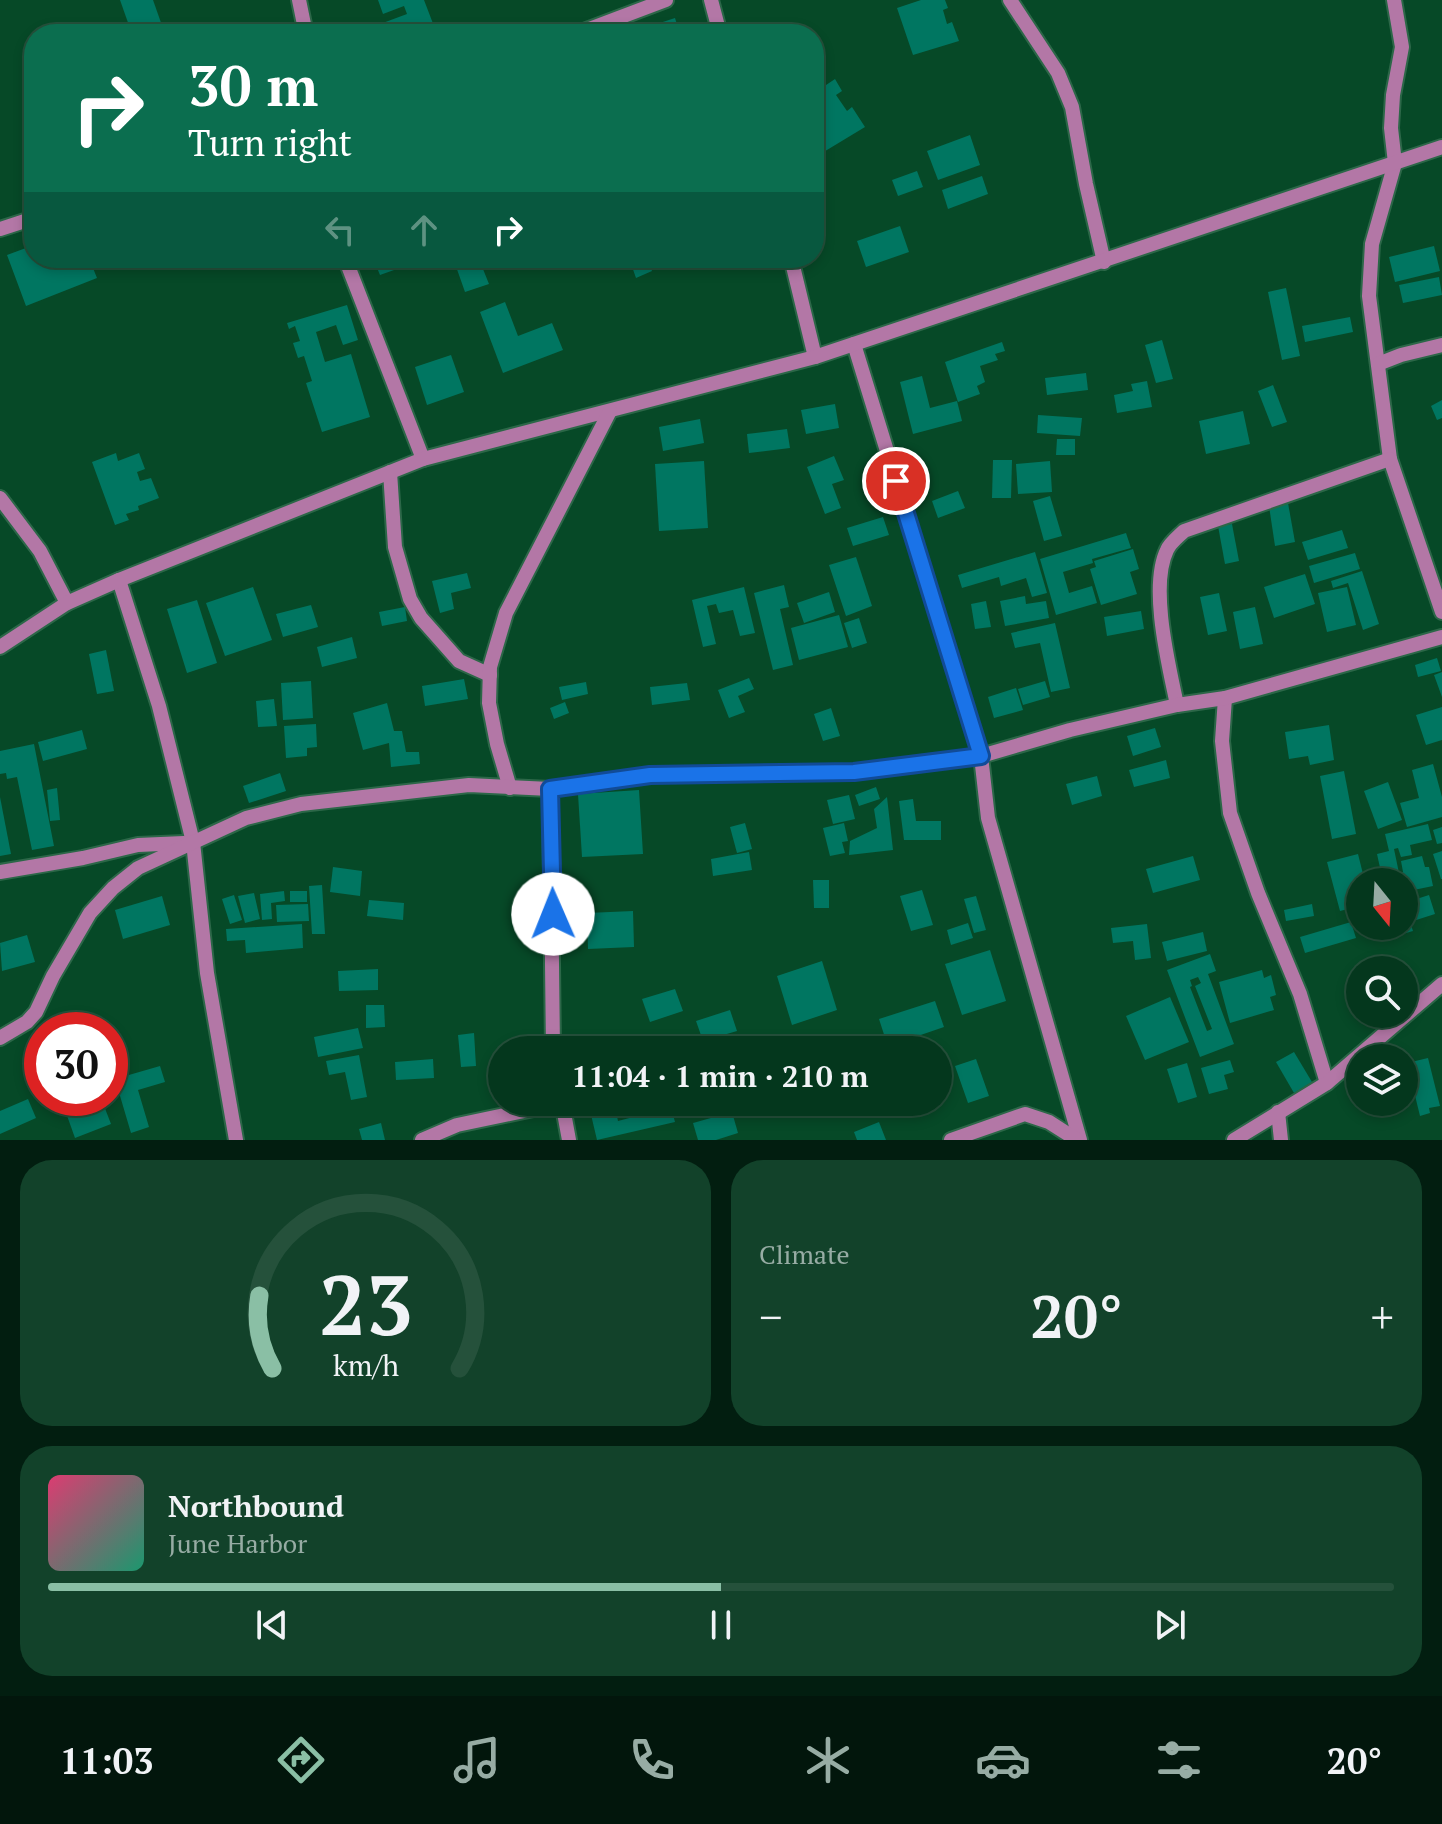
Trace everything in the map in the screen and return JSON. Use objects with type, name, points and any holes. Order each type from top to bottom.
[{"type":"street","points":[[299,0],[304,24]]},
{"type":"street","points":[[602,24],[666,0]]},
{"type":"street","points":[[711,0],[717,24]]},
{"type":"street","points":[[1010,0],[1058,73],[1072,107],[1104,262]]},
{"type":"street","points":[[1394,0],[1402,47],[1391,128],[1395,163],[1372,244],[1369,296],[1390,459],[1442,612]]},
{"type":"street","points":[[0,647],[67,603],[423,459],[815,357],[1442,147]]},
{"type":"street","points":[[0,229],[24,221]]},
{"type":"street","points":[[349,268],[423,459]]},
{"type":"street","points":[[793,268],[815,357]]},
{"type":"street","points":[[854,344],[981,756],[988,818],[1079,1140]]},
{"type":"street","points":[[1378,364],[1442,345]]},
{"type":"street","points":[[510,788],[489,703],[490,667],[506,613],[610,411]]},
{"type":"street","points":[[1177,705],[1167,658],[1159,578],[1167,549],[1184,531],[1390,459]]},
{"type":"street","points":[[390,472],[395,547],[410,599],[421,618],[459,661],[490,675]]},
{"type":"street","points":[[0,498],[40,551],[67,603]]},
{"type":"street","points":[[119,580],[159,706],[193,842],[207,973],[236,1140]]},
{"type":"street","points":[[0,1038],[27,1022],[36,1012],[90,913],[113,888],[138,868],[246,818],[301,804],[469,785],[550,789],[650,775],[854,772],[981,756],[1070,730],[1177,705],[1225,698],[1442,637]]},
{"type":"street","points":[[1225,698],[1222,741],[1230,813],[1258,893],[1300,994],[1327,1083]]},
{"type":"street","points":[[550,789],[553,1036]]},
{"type":"street","points":[[0,872],[138,845],[193,842]]},
{"type":"street","points":[[1234,1140],[1327,1083],[1442,984]]},
{"type":"street","points":[[1278,1112],[1281,1140]]},
{"type":"street","points":[[951,1140],[1025,1114],[1049,1122],[1079,1140]]},
{"type":"street","points":[[422,1140],[457,1125],[498,1116]]},
{"type":"street","points":[[565,1116],[569,1140]]},
{"type":"building","points":[[120,0],[153,0],[161,24],[128,24]]},
{"type":"building","points":[[378,0],[424,0],[433,24],[380,24],[407,14],[404,6],[383,14]]},
{"type":"building","points":[[921,0],[945,0],[948,8],[943,10],[947,24],[952,22],[959,41],[913,55],[897,8]]},
{"type":"building","points":[[675,18],[677,24],[657,24]]},
{"type":"building","points":[[835,79],[842,91],[836,95],[847,111],[852,107],[865,127],[824,152],[824,86]]},
{"type":"building","points":[[970,135],[980,165],[938,180],[927,151]]},
{"type":"building","points":[[917,171],[923,187],[898,196],[892,180]]},
{"type":"building","points":[[982,176],[988,194],[948,209],[942,190]]},
{"type":"building","points":[[900,226],[909,252],[866,267],[857,241]]},
{"type":"building","points":[[1434,246],[1440,271],[1395,282],[1389,257]]},
{"type":"building","points":[[24,249],[24,268],[93,268],[97,278],[26,306],[7,255]]},
{"type":"building","points":[[377,268],[400,268],[380,275]]},
{"type":"building","points":[[457,268],[486,268],[483,269],[489,284],[465,292]]},
{"type":"building","points":[[632,268],[651,268],[652,271],[636,278]]},
{"type":"building","points":[[1439,277],[1442,295],[1403,303],[1399,285]]},
{"type":"building","points":[[1286,288],[1300,356],[1282,360],[1268,292]]},
{"type":"building","points":[[505,302],[518,336],[552,323],[563,350],[503,373],[480,312]]},
{"type":"building","points":[[347,305],[358,340],[343,345],[336,325],[316,332],[325,362],[351,354],[370,417],[322,432],[306,383],[312,381],[304,356],[298,358],[293,343],[300,341],[295,326],[289,329],[287,323]]},
{"type":"building","points":[[1350,317],[1353,332],[1305,342],[1302,326]]},
{"type":"building","points":[[1162,340],[1173,379],[1156,383],[1145,345]]},
{"type":"building","points":[[1002,342],[1005,351],[995,354],[998,360],[980,366],[985,382],[977,386],[980,394],[958,402],[945,362]]},
{"type":"building","points":[[451,355],[464,392],[427,405],[415,367]]},
{"type":"building","points":[[1086,373],[1088,390],[1047,395],[1045,378]]},
{"type":"building","points":[[922,376],[930,408],[957,401],[962,421],[913,434],[900,382]]},
{"type":"building","points":[[1147,381],[1152,407],[1117,413],[1114,395],[1133,391],[1131,384]]},
{"type":"building","points":[[1273,385],[1287,422],[1272,427],[1258,391]]},
{"type":"building","points":[[1442,400],[1442,418],[1437,420],[1431,406]]},
{"type":"building","points":[[835,404],[839,428],[806,434],[801,410]]},
{"type":"building","points":[[1243,411],[1250,444],[1206,454],[1199,421]]},
{"type":"building","points":[[1038,415],[1082,418],[1080,436],[1037,433]]},
{"type":"building","points":[[700,419],[704,443],[663,451],[659,427]]},
{"type":"building","points":[[787,429],[790,448],[749,453],[747,434]]},
{"type":"building","points":[[1057,439],[1075,439],[1075,455],[1056,455]]},
{"type":"building","points":[[116,453],[118,461],[139,453],[145,469],[137,472],[140,481],[151,478],[159,498],[138,506],[139,510],[126,514],[129,520],[115,525],[92,462]]},
{"type":"building","points":[[834,456],[844,480],[832,484],[841,508],[825,514],[807,467]]},
{"type":"building","points":[[993,460],[1012,460],[1011,498],[992,498]]},
{"type":"building","points":[[704,461],[708,528],[659,531],[655,464]]},
{"type":"building","points":[[1050,461],[1052,492],[1018,494],[1016,464]]},
{"type":"building","points":[[958,491],[965,508],[938,518],[932,501]]},
{"type":"building","points":[[1050,496],[1062,536],[1044,541],[1033,501]]},
{"type":"building","points":[[1288,503],[1295,542],[1275,546],[1269,506]]},
{"type":"building","points":[[883,517],[889,535],[853,546],[847,528]]},
{"type":"building","points":[[1232,524],[1239,561],[1225,564],[1218,526]]},
{"type":"building","points":[[1342,530],[1348,548],[1308,560],[1302,542]]},
{"type":"building","points":[[1126,533],[1131,548],[1092,559],[1093,563],[1063,572],[1069,593],[1092,586],[1097,603],[1056,615],[1040,559]]},
{"type":"building","points":[[1133,549],[1139,569],[1130,572],[1137,594],[1101,605],[1090,569],[1096,567],[1094,561]]},
{"type":"building","points":[[1035,552],[1047,593],[1032,597],[1026,578],[1001,586],[999,577],[962,588],[958,575]]},
{"type":"building","points":[[1355,553],[1360,569],[1314,583],[1309,566]]},
{"type":"building","points":[[856,557],[872,606],[846,616],[829,565]]},
{"type":"building","points":[[1362,571],[1379,624],[1363,630],[1348,583],[1333,588],[1331,581]]},
{"type":"building","points":[[467,573],[471,588],[451,593],[454,609],[440,613],[432,581]]},
{"type":"building","points":[[1305,574],[1315,604],[1274,618],[1264,587]]},
{"type":"building","points":[[784,585],[789,607],[780,609],[793,665],[773,670],[754,593]]},
{"type":"building","points":[[253,587],[272,640],[225,656],[206,603]]},
{"type":"building","points":[[744,587],[755,633],[740,636],[733,610],[719,613],[716,604],[707,606],[716,644],[703,647],[692,600]]},
{"type":"building","points":[[1347,587],[1356,625],[1327,632],[1318,593]]},
{"type":"building","points":[[829,592],[835,612],[804,623],[797,603]]},
{"type":"building","points":[[1219,593],[1227,631],[1208,635],[1200,597]]},
{"type":"building","points":[[1025,596],[1026,604],[1046,601],[1049,618],[1005,626],[1000,601]]},
{"type":"building","points":[[197,600],[217,663],[187,673],[167,609]]},
{"type":"building","points":[[986,601],[991,627],[975,629],[971,604]]},
{"type":"building","points":[[311,605],[318,627],[283,637],[276,614]]},
{"type":"building","points":[[405,607],[407,621],[382,626],[379,612]]},
{"type":"building","points":[[1255,607],[1263,644],[1240,649],[1233,612]]},
{"type":"building","points":[[1141,611],[1144,629],[1107,636],[1104,617]]},
{"type":"building","points":[[839,615],[848,647],[799,660],[791,628]]},
{"type":"building","points":[[859,618],[867,643],[852,648],[844,623]]},
{"type":"building","points":[[1055,623],[1070,688],[1051,692],[1040,643],[1015,648],[1011,633]]},
{"type":"building","points":[[352,637],[357,658],[322,667],[317,647]]},
{"type":"building","points":[[106,650],[114,691],[97,694],[89,654]]},
{"type":"building","points":[[1437,658],[1441,671],[1418,677],[1415,665]]},
{"type":"building","points":[[1442,672],[1442,697],[1434,675]]},
{"type":"building","points":[[749,678],[754,689],[738,696],[745,712],[729,718],[718,690]]},
{"type":"building","points":[[464,679],[468,699],[425,706],[422,686]]},
{"type":"building","points":[[311,681],[313,718],[283,720],[281,683]]},
{"type":"building","points":[[1045,681],[1050,697],[1023,705],[1018,689]]},
{"type":"building","points":[[586,682],[588,694],[562,700],[559,687]]},
{"type":"building","points":[[687,683],[690,700],[652,705],[650,687]]},
{"type":"building","points":[[1016,688],[1023,710],[994,718],[988,697]]},
{"type":"building","points":[[274,699],[277,726],[258,727],[256,701]]},
{"type":"building","points":[[565,702],[569,713],[554,719],[550,708]]},
{"type":"building","points":[[387,703],[394,731],[402,731],[406,752],[419,752],[420,764],[391,767],[389,743],[363,750],[353,713]]},
{"type":"building","points":[[1442,707],[1442,740],[1426,745],[1416,715]]},
{"type":"building","points":[[831,708],[840,736],[823,741],[814,714]]},
{"type":"building","points":[[316,724],[317,747],[307,748],[307,756],[286,758],[284,726]]},
{"type":"building","points":[[1329,725],[1334,760],[1310,765],[1308,756],[1289,759],[1285,732]]},
{"type":"building","points":[[1155,728],[1161,747],[1133,756],[1127,736]]},
{"type":"building","points":[[82,730],[87,749],[43,761],[38,742]]},
{"type":"building","points":[[34,744],[54,846],[32,850],[17,777],[7,779],[6,773],[0,774],[0,751]]},
{"type":"building","points":[[1166,760],[1170,778],[1134,787],[1129,770]]},
{"type":"building","points":[[1433,764],[1442,797],[1442,817],[1407,827],[1400,803],[1419,798],[1412,770]]},
{"type":"building","points":[[1344,771],[1356,834],[1332,839],[1320,776]]},
{"type":"building","points":[[280,773],[286,791],[249,803],[243,786]]},
{"type":"building","points":[[1097,776],[1102,796],[1072,805],[1066,784]]},
{"type":"building","points":[[1388,782],[1402,820],[1378,829],[1364,791]]},
{"type":"building","points":[[876,787],[880,799],[859,806],[855,795]]},
{"type":"building","points":[[57,788],[60,820],[50,821],[47,790]]},
{"type":"building","points":[[639,790],[643,854],[582,857],[578,794]]},
{"type":"building","points":[[849,795],[855,819],[833,824],[827,800]]},
{"type":"building","points":[[0,797],[11,854],[0,856]]},
{"type":"building","points":[[887,797],[893,850],[849,855],[850,841],[877,828],[874,809]]},
{"type":"building","points":[[913,799],[916,821],[941,821],[941,840],[904,840],[899,801]]},
{"type":"building","points":[[745,823],[752,849],[737,853],[730,827]]},
{"type":"building","points":[[844,823],[848,841],[842,842],[845,853],[830,856],[823,828]]},
{"type":"building","points":[[1428,824],[1432,840],[1410,845],[1412,855],[1401,857],[1398,848],[1394,849],[1398,868],[1380,868],[1377,854],[1389,851],[1385,834]]},
{"type":"building","points":[[1442,827],[1442,843],[1437,844],[1433,830]]},
{"type":"building","points":[[1442,851],[1442,879],[1441,879],[1433,854]]},
{"type":"building","points":[[749,852],[752,870],[713,876],[711,859]]},
{"type":"building","points":[[1358,854],[1362,868],[1346,868],[1346,910],[1340,911],[1327,862]]},
{"type":"building","points":[[1193,856],[1200,880],[1153,893],[1146,869]]},
{"type":"building","points":[[1422,856],[1425,867],[1429,867],[1433,886],[1418,889],[1418,868],[1402,868],[1401,861]]},
{"type":"building","points":[[333,867],[362,871],[360,896],[330,892]]},
{"type":"building","points":[[813,880],[829,880],[829,908],[814,908]]},
{"type":"building","points":[[322,885],[325,934],[312,934],[309,886]]},
{"type":"building","points":[[922,890],[933,925],[911,931],[900,896]]},
{"type":"building","points":[[284,891],[285,901],[271,903],[272,919],[262,920],[260,894]]},
{"type":"building","points":[[290,891],[307,891],[307,902],[290,902]]},
{"type":"building","points":[[254,893],[260,919],[245,923],[238,896]]},
{"type":"building","points":[[234,895],[242,920],[230,924],[222,899]]},
{"type":"building","points":[[1429,895],[1435,914],[1418,919],[1418,899]]},
{"type":"building","points":[[162,896],[170,925],[123,939],[115,910]]},
{"type":"building","points":[[976,896],[986,930],[974,933],[964,899]]},
{"type":"building","points":[[369,900],[404,903],[403,920],[367,916]]},
{"type":"building","points":[[308,904],[309,921],[277,922],[276,905]]},
{"type":"building","points":[[1312,904],[1314,916],[1286,921],[1284,910]]},
{"type":"building","points":[[633,911],[634,947],[588,949],[587,913]]},
{"type":"building","points":[[968,923],[973,938],[951,945],[947,930]]},
{"type":"building","points":[[1346,923],[1346,940],[1349,940],[1305,953],[1300,937]]},
{"type":"building","points":[[302,924],[303,948],[246,953],[245,940],[227,941],[226,929]]},
{"type":"building","points":[[1147,924],[1151,958],[1135,960],[1133,941],[1113,943],[1111,928]]},
{"type":"building","points":[[1203,932],[1207,951],[1167,961],[1162,942]]},
{"type":"building","points":[[27,935],[35,962],[2,971],[0,943]]},
{"type":"building","points":[[990,950],[1006,1001],[962,1015],[945,964]]},
{"type":"building","points":[[1210,954],[1216,971],[1208,974],[1234,1044],[1200,1057],[1167,970]],"holes":[[[1198,977],[1201,983],[1195,986],[1212,1029],[1207,1031],[1190,987],[1190,980]]]},
{"type":"building","points":[[822,961],[837,1010],[792,1025],[777,976]]},
{"type":"building","points":[[378,969],[378,990],[339,991],[338,971]]},
{"type":"building","points":[[1262,970],[1264,978],[1271,975],[1276,995],[1270,997],[1274,1010],[1230,1023],[1219,982]]},
{"type":"building","points":[[675,989],[683,1011],[650,1022],[642,999]]},
{"type":"building","points":[[1170,997],[1189,1042],[1145,1060],[1126,1016]]},
{"type":"building","points":[[935,1001],[944,1027],[918,1036],[884,1036],[879,1019]]},
{"type":"building","points":[[366,1005],[384,1005],[385,1027],[366,1028]]},
{"type":"building","points":[[730,1010],[737,1031],[720,1036],[701,1036],[696,1021]]},
{"type":"building","points":[[358,1028],[363,1048],[318,1057],[314,1037]]},
{"type":"building","points":[[474,1033],[476,1066],[461,1067],[458,1035]]},
{"type":"building","points":[[1294,1052],[1312,1082],[1294,1093],[1276,1062]]},
{"type":"building","points":[[359,1055],[367,1097],[351,1100],[345,1072],[329,1075],[326,1061]]},
{"type":"building","points":[[1428,1058],[1440,1106],[1429,1108],[1430,1113],[1420,1116],[1418,1108],[1418,1060]]},
{"type":"building","points":[[433,1059],[434,1078],[396,1080],[395,1062]]},
{"type":"building","points":[[976,1059],[989,1096],[968,1103],[955,1066]]},
{"type":"building","points":[[1230,1060],[1234,1072],[1224,1075],[1228,1089],[1209,1094],[1201,1068]]},
{"type":"building","points":[[1187,1063],[1197,1097],[1178,1103],[1167,1069]]},
{"type":"building","points":[[160,1066],[165,1082],[138,1090],[149,1127],[131,1133],[126,1116],[128,1075]]},
{"type":"building","points":[[24,1101],[24,1116],[36,1118],[0,1134],[0,1111]]},
{"type":"building","points":[[67,1116],[108,1116],[111,1124],[75,1138]]},
{"type":"building","points":[[591,1116],[617,1116],[618,1121],[637,1116],[673,1116],[675,1122],[597,1140]]},
{"type":"building","points":[[718,1116],[733,1116],[738,1133],[716,1140],[698,1140],[693,1123]]},
{"type":"building","points":[[879,1122],[886,1140],[857,1140],[854,1132]]},
{"type":"building","points":[[381,1123],[385,1140],[362,1140],[359,1129]]},
{"type":"route","points":[[553,914],[550,789],[650,775],[825,774],[981,756],[896,481]]}]
